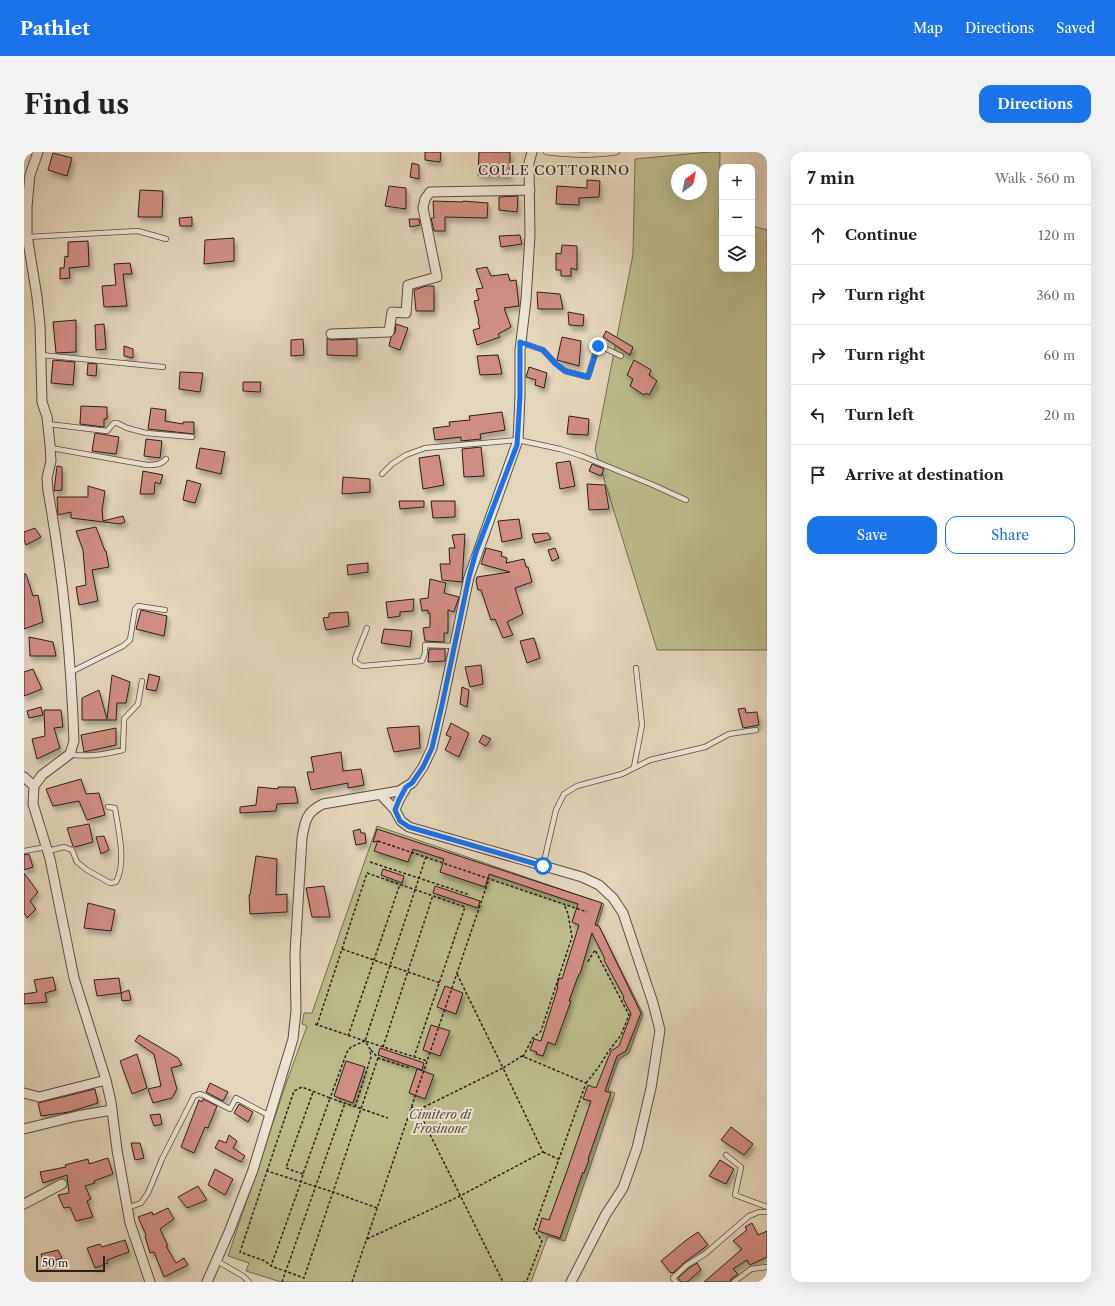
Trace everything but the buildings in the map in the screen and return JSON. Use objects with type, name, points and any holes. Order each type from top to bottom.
[{"type":"street","points":[[38,152],[30,175],[26,206],[27,237],[37,297],[41,355],[42,402],[47,417],[51,461],[47,485],[62,582],[70,672],[74,741],[70,754],[42,775],[34,786],[33,804],[47,849],[74,978],[106,1080],[130,1223],[150,1282]]},
{"type":"street","points":[[207,1282],[217,1261],[253,1170],[293,1039],[295,1024],[295,954],[302,838],[305,820],[312,809],[323,804],[399,791],[412,783],[423,767],[432,748],[469,577],[518,440],[520,342],[526,300],[530,235],[530,163],[532,152]]},
{"type":"street","points":[[331,334],[389,332],[392,312],[406,313],[408,285],[437,278],[423,208],[425,199],[430,192],[530,190]]},
{"type":"street","points":[[24,776],[34,786]]},
{"type":"street","points":[[395,810],[406,787]]},
{"type":"street","points":[[381,795],[395,810],[400,821],[409,827],[582,877],[600,885],[613,898],[623,913],[653,1003],[660,1030],[651,1088],[637,1148],[624,1188],[606,1214],[571,1282]]},
{"type":"street","points":[[24,1093],[39,1097],[106,1080]]},
{"type":"street","points":[[24,1129],[77,1116],[112,1110]]},
{"type":"street","points":[[24,1204],[62,1184]]},
{"type":"lane","points":[[546,152],[558,154],[597,154],[617,152]]},
{"type":"lane","points":[[27,237],[138,231],[166,238]]},
{"type":"lane","points":[[520,342],[543,350],[560,368],[580,376],[588,377],[598,346],[621,356]]},
{"type":"lane","points":[[41,355],[162,367]]},
{"type":"lane","points":[[48,424],[107,430],[114,423],[117,423],[127,428],[146,433],[192,437]]},
{"type":"lane","points":[[382,474],[392,464],[406,454],[425,448],[518,440],[576,454],[686,500]]},
{"type":"lane","points":[[50,448],[147,465],[157,465],[166,459]]},
{"type":"lane","points":[[70,672],[123,646],[130,640],[135,609],[138,606],[165,610]]},
{"type":"lane","points":[[367,628],[355,658],[355,662],[362,666],[422,661],[425,645],[454,646]]},
{"type":"lane","points":[[634,767],[642,725],[636,668]]},
{"type":"lane","points":[[70,754],[78,756],[113,753],[123,750],[124,719],[138,704],[142,681]]},
{"type":"lane","points":[[543,866],[556,810],[564,794],[576,786],[622,774],[650,760],[704,747],[729,734],[756,730]]},
{"type":"lane","points":[[24,852],[64,847],[72,850],[77,862],[87,870],[110,882],[116,882],[120,874],[122,864],[115,808],[108,807]]},
{"type":"lane","points":[[127,1208],[141,1202],[148,1193],[162,1159],[194,1096],[198,1094],[203,1095],[230,1109],[236,1098],[270,1116]]},
{"type":"lane","points":[[726,1155],[741,1167],[735,1195],[767,1208]]},
{"type":"lane","points":[[676,1282],[673,1278],[682,1269],[704,1254],[749,1216],[759,1212],[767,1212]]},
{"type":"lane","points":[[217,1261],[243,1276],[249,1282]]},
{"type":"lane","points":[[734,1282],[751,1269],[767,1267]]},
{"type":"path","points":[[378,841],[587,912]]},
{"type":"path","points":[[271,1266],[347,1052],[351,1047],[364,1041],[426,857]]},
{"type":"path","points":[[370,862],[470,896]]},
{"type":"path","points":[[414,1057],[465,907],[367,873],[316,1024],[348,1036],[414,1057],[427,1061]]},
{"type":"path","points":[[352,1282],[489,879]]},
{"type":"path","points":[[348,1036],[400,884]]},
{"type":"path","points":[[383,1047],[433,895]]},
{"type":"path","points":[[524,1057],[532,1039],[541,1031],[572,937],[568,914],[564,904]]},
{"type":"path","points":[[342,949],[440,983]]},
{"type":"path","points":[[524,1282],[527,1280],[542,1241],[534,1229],[586,1083],[621,1035],[629,1016],[595,950],[587,963]]},
{"type":"path","points":[[456,974],[543,1152],[558,1159]]},
{"type":"path","points":[[364,1041],[378,1058],[410,1068]]},
{"type":"path","points":[[355,1107],[371,1057],[370,1049]]},
{"type":"path","points":[[418,1110],[503,1068],[522,1056],[586,1083]]},
{"type":"path","points":[[378,1058],[360,1109],[304,1278],[271,1266],[265,1261],[240,1252],[294,1091],[302,1087],[345,1104],[355,1107],[360,1109],[388,1118]]},
{"type":"path","points":[[303,1174],[286,1168],[313,1092]]},
{"type":"path","points":[[282,1282],[287,1272],[345,1104]]},
{"type":"path","points":[[411,1107],[418,1110],[503,1282]]},
{"type":"path","points":[[367,1239],[460,1196],[543,1152]]},
{"type":"path","points":[[267,1171],[377,1208]]},
{"type":"green space","points":[[720,152],[719,272],[755,272],[755,227],[767,230],[767,650],[657,650],[595,450],[633,254],[635,159]]},
{"type":"green space","name":"Cimitero di Frosinone","points":[[377,826],[604,904],[597,926],[600,928],[643,1014],[629,1053],[619,1059],[608,1090],[615,1093],[565,1241],[548,1236],[531,1282],[281,1282],[246,1271],[249,1263],[228,1256],[307,1026],[302,1024],[304,1013],[312,1013]]},
{"type":"district","name":"COLLE COTTORINO","points":[[554,170]]},
{"type":"route","points":[[543,866],[409,827],[400,821],[395,810],[406,787],[412,783],[423,767],[432,748],[469,577],[476,552],[517,445],[520,396],[520,342],[543,350],[560,368],[565,371],[588,377],[598,346]]}]
